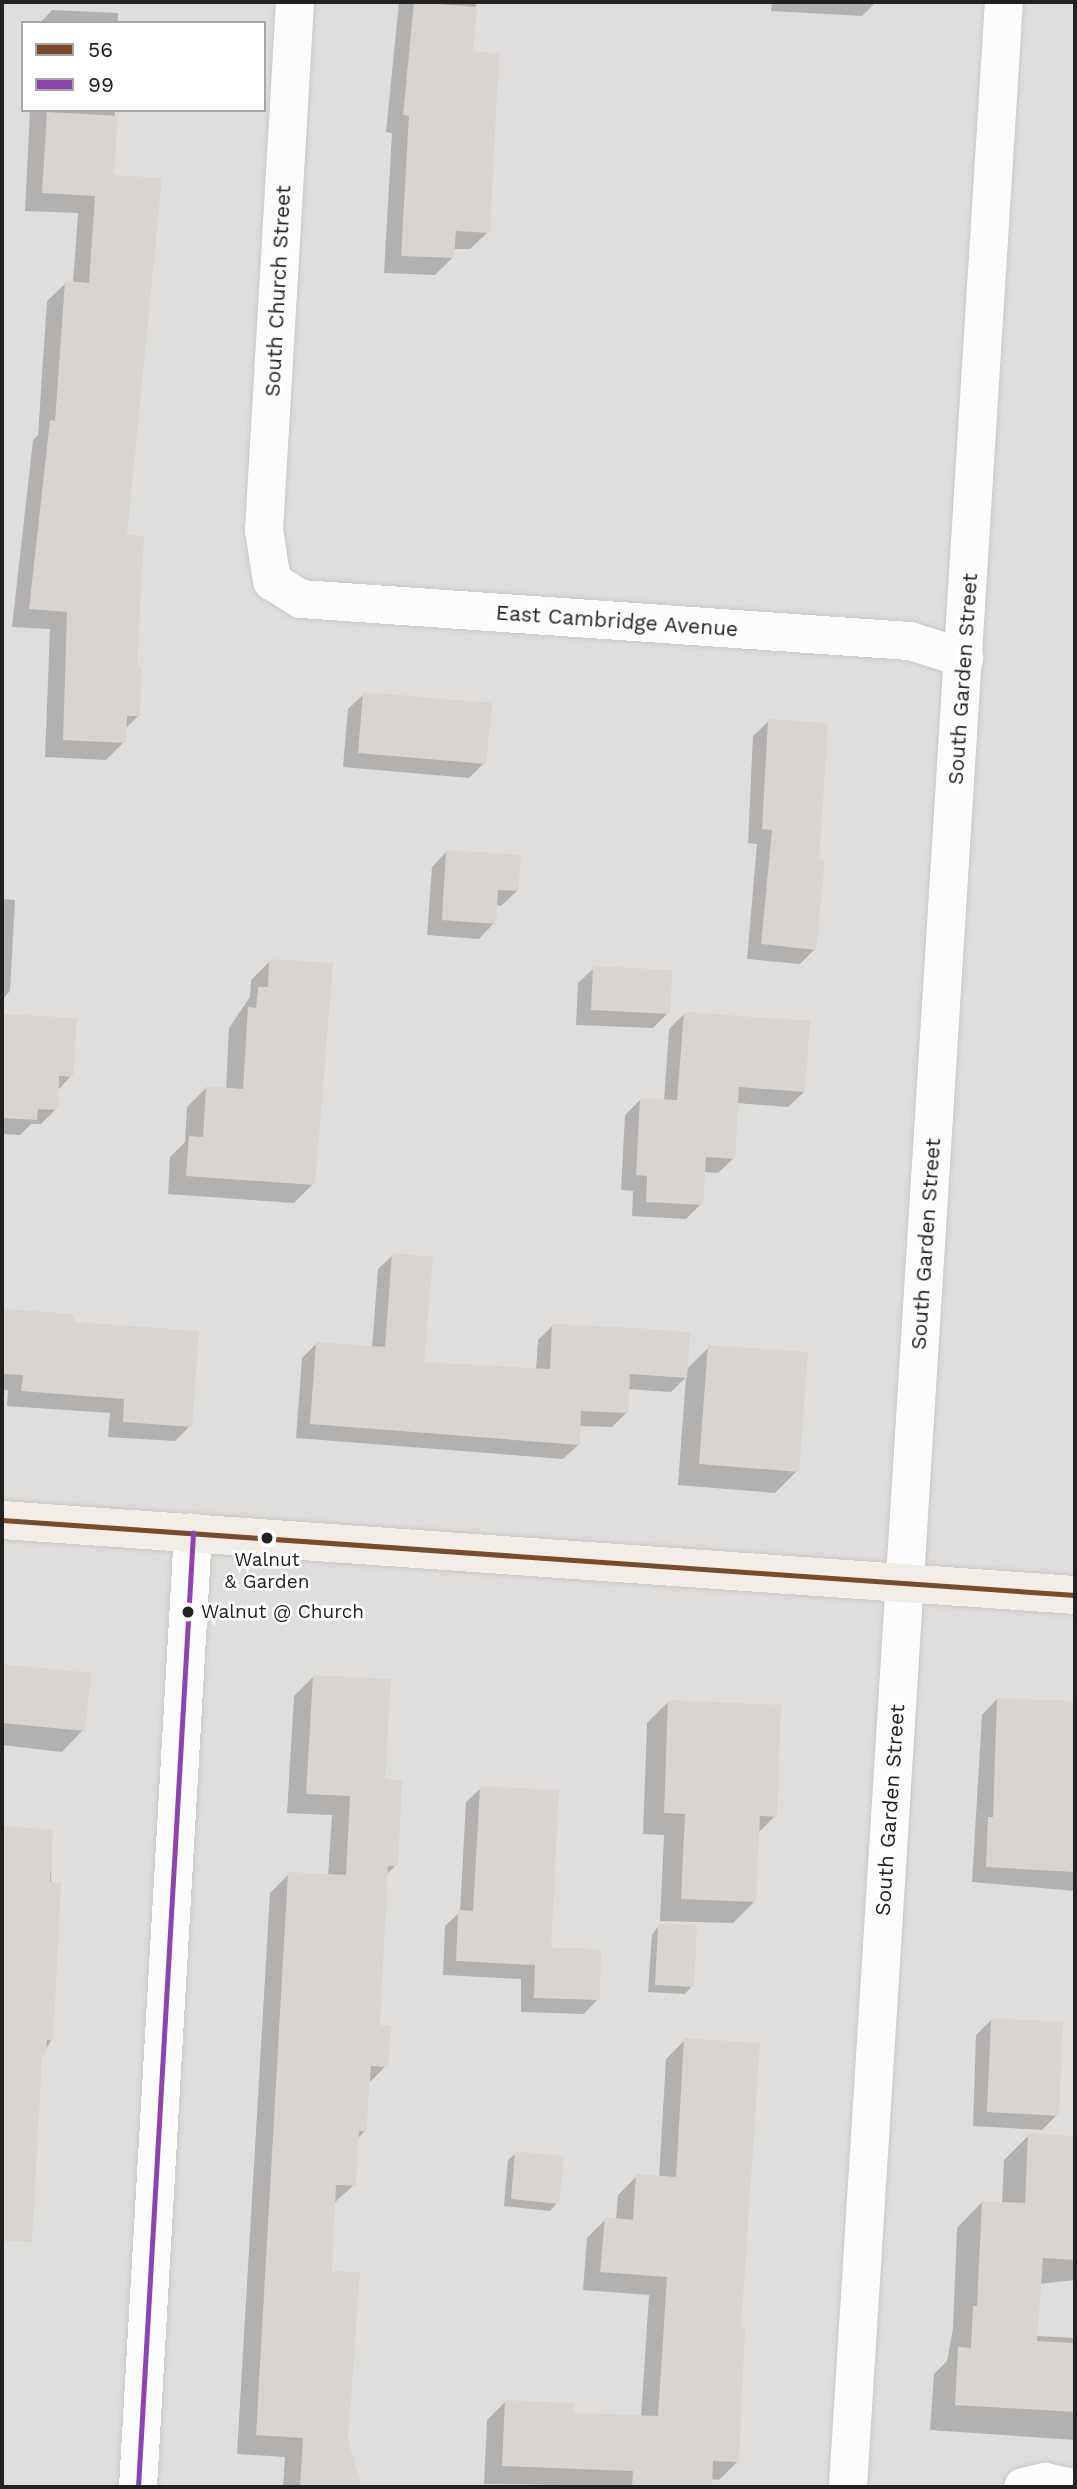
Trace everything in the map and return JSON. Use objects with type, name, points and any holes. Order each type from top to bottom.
[{"type":"main road","points":[[2,1520],[1075,1595]]},
{"type":"street","name":"South Church Street","points":[[272,581],[264,530],[295,2]]},
{"type":"street","name":"South Garden Street","points":[[848,2487],[1004,2]]},
{"type":"street","name":"East Cambridge Avenue","points":[[272,581],[300,599],[910,641],[964,658]]},
{"type":"street","points":[[138,2487],[193,1533]]},
{"type":"street","points":[[1023,2487],[1045,2482],[1068,2487]]},
{"type":"shaded area","points":[[2,2],[1075,2],[1075,2487],[2,2487]]},
{"type":"building","points":[[414,2],[477,7],[473,51],[499,54],[490,233],[456,231],[454,258],[401,256],[409,116],[403,115]]},
{"type":"building","points":[[47,112],[118,116],[114,175],[162,178],[127,535],[144,536],[137,667],[142,667],[140,716],[127,716],[126,743],[63,740],[67,612],[29,609],[50,420],[55,421],[65,281],[89,283],[95,196],[42,193]]},
{"type":"building","points":[[363,692],[492,703],[486,764],[358,753]]},
{"type":"building","points":[[768,719],[828,723],[819,860],[825,860],[816,950],[761,944],[772,830],[762,829]]},
{"type":"building","points":[[446,850],[521,855],[518,891],[498,890],[496,924],[442,920]]},
{"type":"building","points":[[269,959],[333,963],[315,1185],[186,1176],[189,1136],[203,1137],[206,1086],[243,1089],[248,1007],[256,1008],[258,987],[268,987]]},
{"type":"building","points":[[593,966],[672,970],[670,1014],[591,1010]]},
{"type":"building","points":[[684,1012],[810,1021],[805,1092],[739,1087],[735,1159],[706,1157],[703,1205],[646,1202],[647,1176],[636,1175],[640,1098],[677,1100]]},
{"type":"building","points":[[2,1014],[77,1018],[73,1077],[59,1076],[58,1110],[38,1109],[37,1120],[2,1118]]},
{"type":"building","points":[[392,1253],[433,1257],[424,1362],[550,1369],[552,1324],[635,1328],[690,1332],[687,1378],[630,1374],[628,1413],[581,1411],[580,1445],[310,1424],[316,1342],[385,1347]]},
{"type":"building","points":[[2,1309],[74,1314],[74,1322],[199,1331],[192,1427],[123,1422],[124,1399],[21,1391],[23,1375],[2,1374]]},
{"type":"building","points":[[708,1345],[808,1352],[799,1472],[699,1464]]},
{"type":"building","points":[[2,1664],[91,1673],[85,1731],[2,1723]]},
{"type":"building","points":[[313,1675],[391,1679],[385,1779],[402,1780],[398,1866],[388,1866],[380,2025],[391,2026],[388,2067],[371,2066],[366,2132],[359,2131],[356,2186],[336,2185],[332,2271],[360,2272],[348,2441],[362,2487],[300,2487],[303,2438],[256,2435],[288,1872],[346,1875],[350,1796],[306,1794]]},
{"type":"building","points":[[997,1698],[1075,1701],[1074,1872],[986,1867],[988,1817],[993,1817]]},
{"type":"building","points":[[668,1700],[781,1705],[777,1817],[760,1816],[756,1902],[681,1899],[685,1814],[664,1813]]},
{"type":"building","points":[[480,1786],[559,1790],[551,1948],[601,1949],[600,2000],[534,1998],[535,1965],[456,1961],[458,1910],[473,1911]]},
{"type":"building","points":[[2,1826],[53,1830],[50,1882],[61,1883],[53,2040],[47,2040],[46,2055],[42,2055],[32,2242],[2,2241]]},
{"type":"building","points":[[658,1924],[697,1926],[694,1987],[655,1985]]},
{"type":"building","points":[[991,2018],[1063,2022],[1059,2116],[987,2112]]},
{"type":"building","points":[[684,2038],[760,2043],[741,2328],[745,2328],[739,2462],[713,2461],[712,2487],[632,2487],[633,2471],[502,2466],[505,2400],[574,2403],[574,2413],[658,2416],[667,2277],[600,2272],[605,2217],[633,2220],[636,2174],[676,2177]]},
{"type":"building","points":[[1028,2133],[1075,2136],[1075,2260],[1043,2258],[1037,2341],[1075,2343],[1075,2412],[955,2405],[958,2347],[971,2348],[973,2306],[977,2306],[982,2201],[1025,2203]]},
{"type":"building","points":[[515,2151],[564,2156],[559,2204],[511,2199]]},
{"type":"transit line","name":"56","points":[[2,1520],[1075,1595]]},
{"type":"transit line","name":"99","points":[[138,2487],[193,1533]]},
{"type":"place","name":"Walnut & Garden","points":[[267,1538]]},
{"type":"place","name":"Walnut @ Church","points":[[188,1612]]}]
